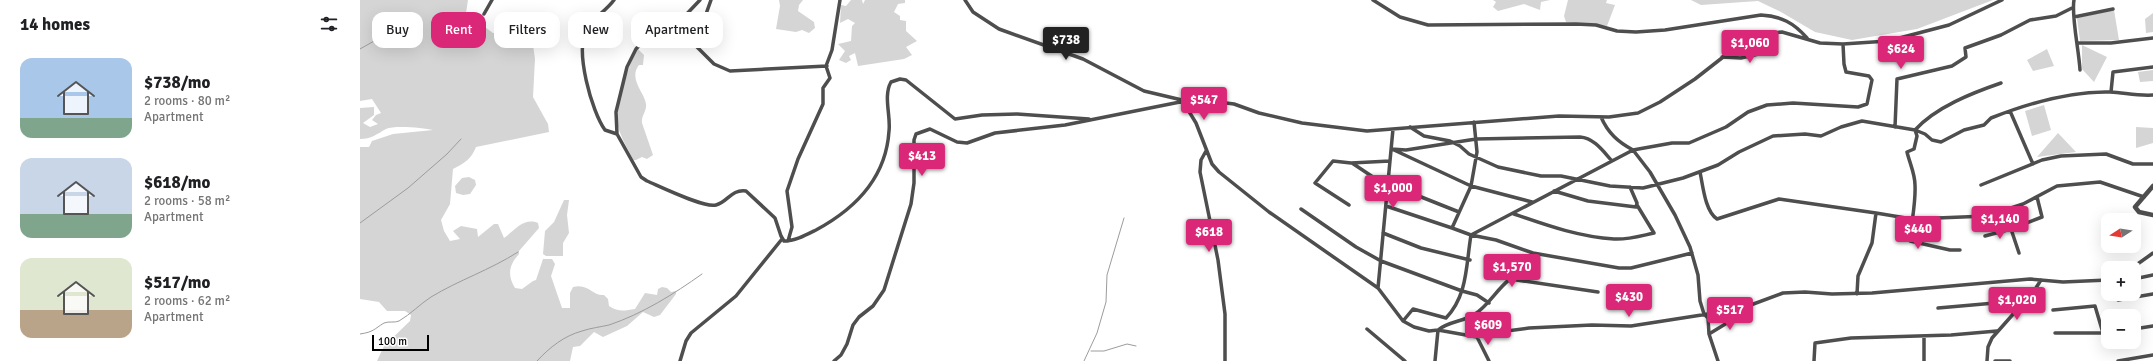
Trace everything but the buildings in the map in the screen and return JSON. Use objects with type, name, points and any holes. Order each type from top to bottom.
[{"type":"street","points":[[485,12],[492,0]]},
{"type":"street","points":[[614,0],[610,7],[593,20],[587,28],[583,48],[593,107],[605,130],[617,134]]},
{"type":"street","points":[[700,0],[680,21],[652,32],[636,49],[627,67],[618,102],[616,121],[617,134],[641,177],[647,182],[710,206],[722,202],[735,191],[746,191],[777,221],[782,239]]},
{"type":"street","points":[[707,12],[711,0]]},
{"type":"street","points":[[788,241],[792,227],[787,191],[798,159],[823,104],[824,88],[830,78],[827,66],[838,21],[840,0]]},
{"type":"street","points":[[965,0],[973,12],[999,29],[1083,59],[1144,91],[1182,100],[1196,123],[1212,164],[1232,183],[1269,212],[1378,288],[1403,321],[1414,327],[1429,331],[1438,330],[1477,337],[1529,328],[1592,324],[1631,326],[1736,309],[1783,293],[1805,292],[1857,294],[2016,280],[2063,282],[2101,280]]},
{"type":"street","points":[[1373,0],[1400,17],[1428,25],[1576,24],[1596,25],[1624,32],[1665,30],[1761,15],[1773,15],[1790,22],[1808,39]]},
{"type":"street","points":[[834,361],[842,355],[853,325],[859,317],[873,306],[884,290],[911,204],[914,183],[914,140],[916,134],[930,129],[963,143],[1015,130],[1064,125],[1156,108],[1182,100],[1195,99],[1234,104],[1259,113],[1302,124],[1367,132],[1410,127],[1559,116],[1601,117],[1638,113],[1660,102],[1695,79],[1721,57],[1746,40],[1768,32],[1782,32],[1820,43],[1843,44],[1888,41],[1949,25],[2002,0]]},
{"type":"street","points":[[2074,0],[2072,8],[2078,43],[2080,70]]},
{"type":"street","points":[[1895,127],[1896,79],[1952,66],[1966,57],[1965,48],[2001,35],[2030,20],[2056,16],[2072,8]]},
{"type":"street","points":[[2074,17],[2113,9]]},
{"type":"street","points":[[2078,43],[2111,43],[2153,38]]},
{"type":"street","points":[[1472,235],[1633,150],[1672,143],[1690,143],[1726,127],[1748,112],[1767,105],[1793,104],[1858,107],[1867,104],[1872,80],[1869,76],[1846,72],[1843,44]]},
{"type":"street","points":[[698,48],[714,64],[730,71],[827,66]]},
{"type":"street","points":[[1721,57],[1741,58],[1776,50]]},
{"type":"street","points":[[2111,92],[2113,72],[2153,67]]},
{"type":"street","points":[[782,239],[788,241],[804,236],[847,211],[873,181],[885,151],[890,132],[888,91],[891,82],[896,80],[906,80],[955,119],[982,115],[1017,114],[1092,120]]},
{"type":"street","points":[[1915,130],[1922,122],[1945,109],[1982,90],[2001,83]]},
{"type":"street","points":[[1410,127],[1424,136],[1450,141],[1476,157],[1506,169],[1541,176],[1561,176],[1577,180],[1643,188],[1657,186],[1718,165],[1739,152],[1773,136],[1805,134],[1821,136],[1841,127],[1862,121],[1915,130],[1925,134],[1932,140],[1941,142],[1964,130],[1984,125],[1991,118],[2053,97],[2111,92],[2134,96],[2153,95]]},
{"type":"street","points":[[2010,111],[2033,164]]},
{"type":"street","points":[[1601,117],[1604,125],[1617,142],[1633,150],[1650,172],[1675,215],[1692,253],[1704,314],[1708,318],[1710,334],[1718,361]]},
{"type":"street","points":[[1452,228],[1471,186],[1477,145],[1474,122]]},
{"type":"street","points":[[1378,288],[1393,129]]},
{"type":"street","points":[[1915,130],[1917,136],[1914,149],[1907,152],[1913,169],[1915,185],[1915,206],[1910,241],[1950,250],[1960,250]]},
{"type":"street","points":[[1391,149],[1406,150],[1450,141],[1476,139],[1587,138],[1612,161]]},
{"type":"street","points":[[1391,149],[1471,186],[1532,202]]},
{"type":"street","points":[[1206,151],[1201,160],[1200,172],[1218,260],[1224,314],[1225,361]]},
{"type":"street","points":[[1982,185],[2033,164],[2061,156],[2106,154],[2133,164],[2153,164]]},
{"type":"street","points":[[1349,205],[1315,183],[1333,161],[1390,161]]},
{"type":"street","points":[[1351,162],[1376,179],[1459,212]]},
{"type":"street","points":[[1700,172],[1709,208],[1713,216],[1717,219],[1779,199],[1876,212],[1912,219],[1987,216],[2037,197],[2057,186],[2100,182],[2144,197]]},
{"type":"street","points":[[2153,186],[2137,203],[2136,211],[2153,215]]},
{"type":"street","points":[[1514,214],[1560,229],[1614,239],[1632,238],[1654,233],[1637,206],[1630,187]]},
{"type":"street","points":[[1554,191],[1588,201],[1630,207],[1637,206]]},
{"type":"street","points":[[1985,236],[2011,229],[2042,217],[2037,197]]},
{"type":"street","points":[[1386,206],[1472,235],[1496,240],[1533,253],[1619,268],[1631,268],[1692,253]]},
{"type":"street","points":[[1301,209],[1356,247],[1381,260],[1462,291],[1477,295],[1489,303]]},
{"type":"street","points":[[1857,294],[1858,276],[1872,243],[1876,212]]},
{"type":"street","points":[[2011,229],[2019,253]]},
{"type":"street","points":[[1383,233],[1421,248],[1470,260]]},
{"type":"street","points":[[1403,321],[1413,309],[1446,318],[1462,291],[1470,260],[1472,235]]},
{"type":"street","points":[[680,361],[686,341],[691,333],[736,296],[782,239]]},
{"type":"street","points":[[2141,262],[2153,253]]},
{"type":"street","points":[[2141,278],[2153,276]]},
{"type":"street","points":[[1435,361],[1438,330],[1446,323],[1474,315],[1489,303],[1510,279],[1598,292]]},
{"type":"street","points":[[1986,361],[1988,346],[1997,331],[2030,300],[2042,280]]},
{"type":"street","points":[[2141,296],[2153,294]]},
{"type":"street","points":[[1938,308],[2030,300]]},
{"type":"street","points":[[2053,310],[2095,306],[2101,327]]},
{"type":"street","points":[[1710,334],[1727,323],[1736,309]]},
{"type":"street","points":[[2141,328],[2153,326]]},
{"type":"street","points":[[1366,329],[1405,361]]},
{"type":"street","points":[[1814,361],[1816,343],[1851,338],[1924,336],[1997,331]]},
{"type":"street","points":[[2055,333],[2101,334]]},
{"type":"street","points":[[1924,336],[1924,361]]},
{"type":"street","points":[[1477,337],[1489,361]]},
{"type":"street","points":[[2118,361],[2153,355]]},
{"type":"street","points":[[1995,361],[2010,361]]},
{"type":"shaded area","points":[[360,0],[468,0],[466,12],[431,12],[431,48],[486,48],[486,28],[494,33],[494,48],[533,48],[535,59],[533,97],[548,124],[549,132],[476,147],[472,155],[467,160],[453,169],[450,204],[441,220],[444,231],[450,241],[460,239],[453,231],[461,226],[477,229],[478,237],[494,224],[498,224],[504,238],[524,223],[538,223],[539,228],[519,251],[519,254],[511,266],[510,274],[512,283],[515,288],[522,289],[536,280],[543,259],[552,259],[555,264],[551,276],[562,308],[570,308],[570,293],[573,287],[578,286],[587,288],[596,294],[604,295],[608,299],[609,306],[621,310],[635,309],[645,293],[657,295],[658,289],[662,287],[667,288],[671,292],[676,291],[676,294],[660,315],[654,317],[643,312],[627,326],[603,337],[594,332],[580,346],[573,347],[570,361],[377,361],[384,346],[410,321],[411,315],[405,311],[387,311],[379,302],[360,299],[360,147],[369,147],[372,141],[393,134],[433,130],[396,127],[386,129],[371,137],[360,139],[360,108],[374,107],[374,115],[363,123],[370,127],[378,124],[372,120],[376,115],[381,113],[372,99],[360,101]]},
{"type":"shaded area","points":[[779,0],[803,0],[799,5],[798,11],[814,22],[815,28],[809,33],[802,30],[796,32],[776,29],[780,6]]},
{"type":"shaded area","points":[[851,0],[862,0],[863,4],[865,0],[905,0],[905,3],[898,4],[894,12],[900,16],[900,20],[906,21],[906,31],[917,41],[906,47],[912,55],[904,59],[858,66],[855,53],[849,56],[851,60],[846,63],[839,60],[845,51],[838,44],[851,41],[852,26],[855,23],[848,19],[840,23],[841,5],[846,6]]},
{"type":"shaded area","points":[[1493,0],[1550,0],[1541,2],[1540,10],[1524,4],[1498,11],[1493,7],[1496,2]]},
{"type":"shaded area","points":[[1568,0],[1607,0],[1606,3],[1615,5],[1607,26],[1566,22],[1564,16]]},
{"type":"shaded area","points":[[1691,0],[1993,0],[1917,29],[1852,40],[1815,32],[1781,12],[1758,1],[1701,5]]},
{"type":"shaded area","points":[[2114,10],[2119,40],[2080,41],[2077,18]]},
{"type":"shaded area","points":[[2153,13],[2153,32],[2146,33],[2145,19]]},
{"type":"shaded area","points":[[2082,45],[2107,57],[2094,82],[2082,69]]},
{"type":"shaded area","points":[[638,49],[644,55],[643,65],[639,65],[635,75],[646,104],[642,123],[653,155],[647,159],[642,157],[633,160],[618,126],[618,109],[626,75]]},
{"type":"shaded area","points":[[2047,49],[2054,66],[2033,71],[2027,60]]},
{"type":"shaded area","points":[[2153,70],[2153,81],[2140,82],[2138,72]]},
{"type":"shaded area","points":[[2044,105],[2051,130],[2032,136],[2025,111]]},
{"type":"shaded area","points":[[2136,127],[2153,128],[2153,143],[2136,148]]},
{"type":"shaded area","points":[[2058,133],[2076,152],[2037,157]]},
{"type":"shaded area","points":[[469,177],[475,180],[476,185],[470,194],[463,195],[456,193],[455,186],[462,178]]},
{"type":"shaded area","points":[[564,200],[569,200],[567,215],[569,233],[563,243],[563,256],[546,256],[543,254],[545,231],[554,222]]},
{"type":"waterway","points":[[360,49],[372,42]]},
{"type":"waterway","points":[[360,223],[408,188],[447,154],[461,139]]},
{"type":"waterway","points":[[1084,361],[1097,333],[1106,302],[1107,275],[1124,218]]},
{"type":"waterway","points":[[360,334],[371,331],[384,323],[399,321],[431,297],[518,252]]},
{"type":"waterway","points":[[537,361],[563,339],[575,333],[609,325],[634,315],[669,296],[702,274]]},
{"type":"waterway","points":[[1091,351],[1104,351],[1127,344],[1136,346]]}]
